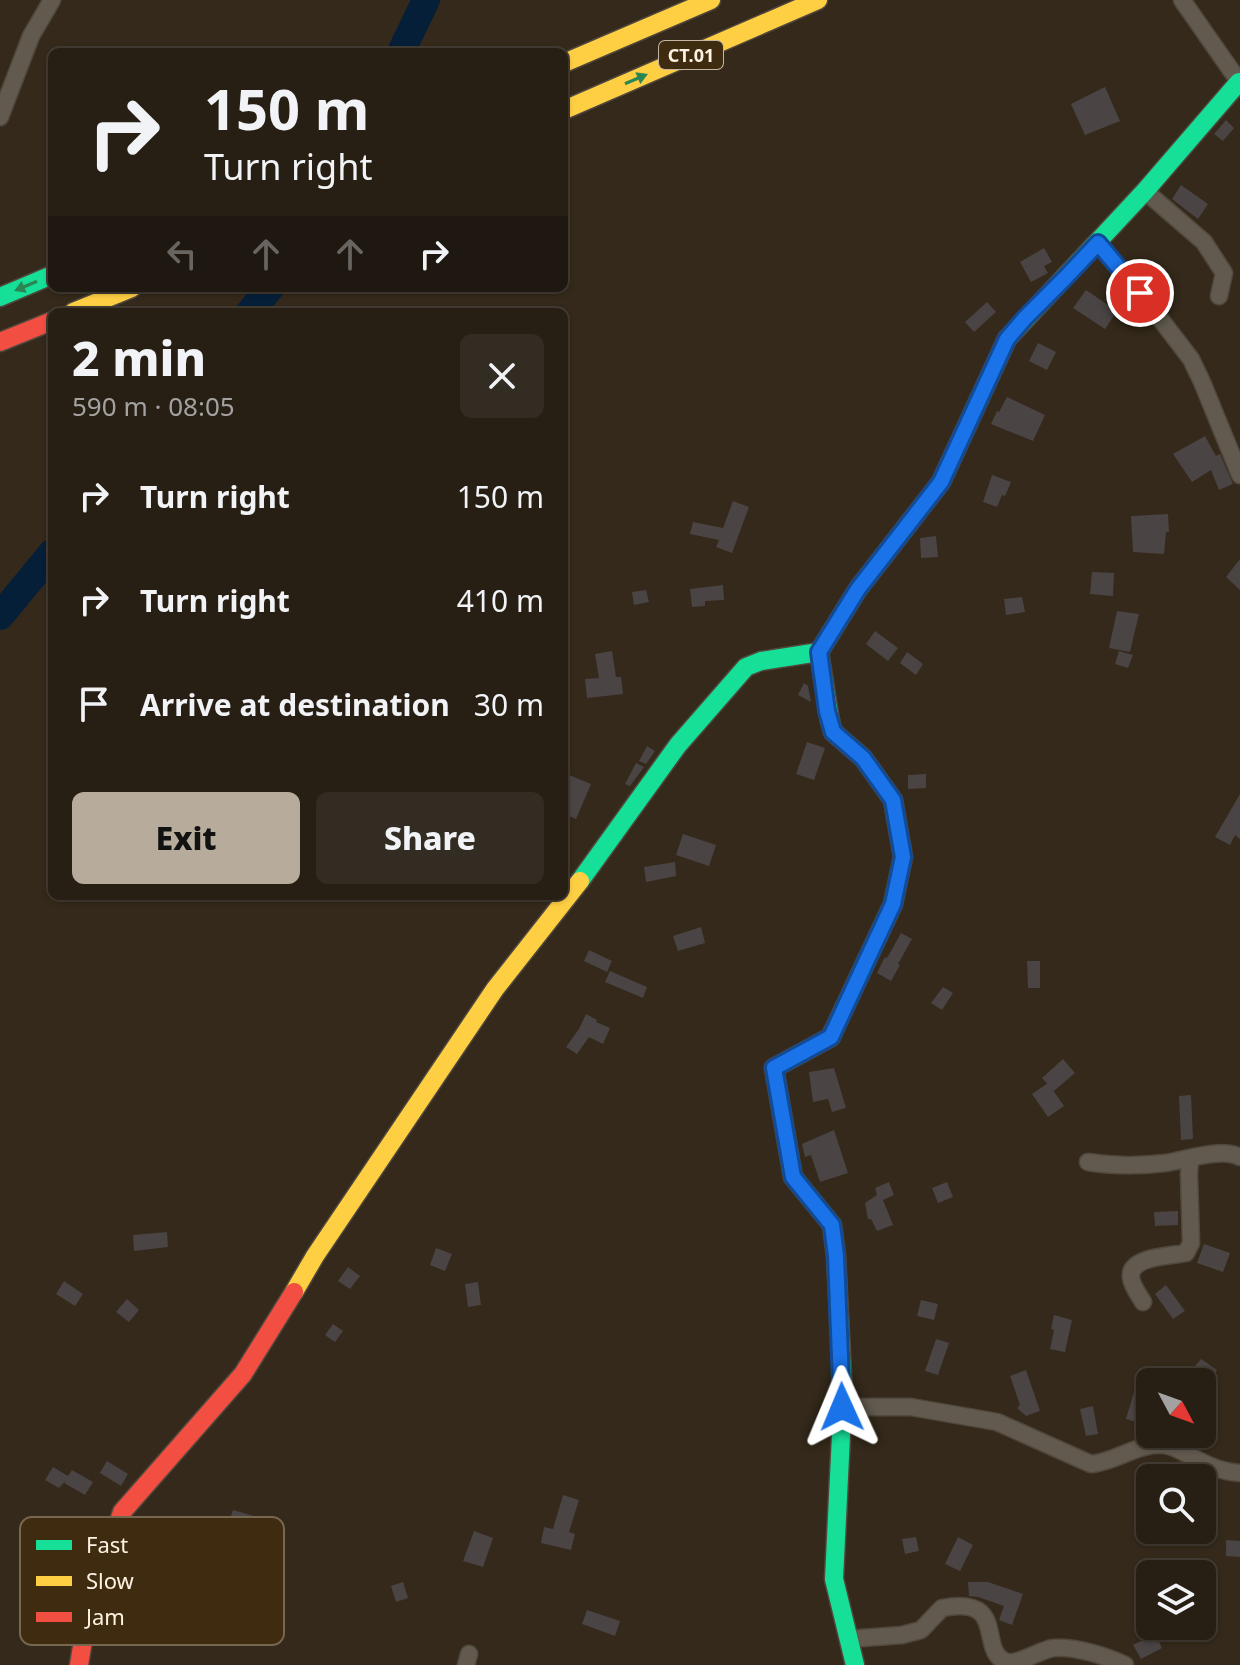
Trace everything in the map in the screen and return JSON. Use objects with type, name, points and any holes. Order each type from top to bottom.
[{"type":"main road","name":"CT.01","points":[[571,60],[711,0]]},
{"type":"main road","name":"CT.01","points":[[568,108],[818,0]]},
{"type":"main road","points":[[855,1665],[834,1579],[842,1407],[832,1225],[793,1177],[774,1068],[831,1037],[893,904],[903,857],[893,800],[863,758],[833,732],[819,652],[858,589],[941,482],[1007,339],[1098,243],[1240,82]]},
{"type":"main road","points":[[0,297],[48,277]]},
{"type":"main road","points":[[83,308],[122,292]]},
{"type":"main road","points":[[0,342],[48,323]]},
{"type":"main road","points":[[568,888],[678,745],[746,667],[761,661],[819,652]]},
{"type":"main road","points":[[120,1517],[243,1374],[315,1256],[495,989],[559,900]]},
{"type":"main road","points":[[79,1665],[82,1645]]},
{"type":"street","points":[[0,117],[31,36],[52,0]]},
{"type":"street","points":[[1182,0],[1240,82]]},
{"type":"street","points":[[1145,191],[1204,242],[1224,273],[1219,296]]},
{"type":"street","points":[[1098,243],[1191,359],[1240,475]]},
{"type":"street","points":[[1088,1162],[1130,1165],[1229,1153],[1240,1157]]},
{"type":"street","points":[[1143,1302],[1131,1278],[1135,1264],[1186,1253],[1190,1248],[1190,1158]]},
{"type":"street","points":[[842,1407],[911,1407],[997,1422],[1091,1464],[1158,1444],[1174,1447],[1218,1470],[1240,1473]]},
{"type":"street","points":[[849,1639],[912,1633],[921,1630],[942,1608],[971,1607],[985,1616],[996,1652],[1007,1662],[1014,1663],[1060,1648],[1098,1654],[1125,1665]]},
{"type":"building","points":[[1105,87],[1120,121],[1085,135],[1071,104]]},
{"type":"building","points":[[1226,120],[1234,128],[1223,141],[1214,134]]},
{"type":"building","points":[[1181,185],[1208,204],[1198,219],[1172,199]]},
{"type":"building","points":[[1044,248],[1052,262],[1044,266],[1048,273],[1031,282],[1020,262]]},
{"type":"building","points":[[1086,290],[1117,311],[1105,329],[1073,308]]},
{"type":"building","points":[[987,302],[996,312],[974,332],[965,322]]},
{"type":"building","points":[[1038,343],[1056,352],[1047,370],[1029,361]]},
{"type":"building","points":[[1007,397],[1045,415],[1033,441],[991,424]]},
{"type":"building","points":[[1205,436],[1216,456],[1220,454],[1233,484],[1219,490],[1211,470],[1192,482],[1173,454]]},
{"type":"building","points":[[992,475],[1011,482],[997,507],[983,502]]},
{"type":"building","points":[[733,501],[749,507],[732,553],[716,547],[719,540],[690,534],[693,522],[723,528]]},
{"type":"building","points":[[1168,514],[1169,532],[1166,532],[1164,554],[1133,552],[1131,516]]},
{"type":"building","points":[[936,536],[938,557],[921,558],[920,538]]},
{"type":"building","points":[[1240,559],[1240,590],[1226,577]]},
{"type":"building","points":[[1092,572],[1114,573],[1113,596],[1090,594]]},
{"type":"building","points":[[723,585],[724,600],[705,601],[705,606],[692,607],[690,589]]},
{"type":"building","points":[[646,590],[649,602],[634,605],[632,592]]},
{"type":"building","points":[[1022,597],[1025,612],[1006,615],[1004,599]]},
{"type":"building","points":[[1117,611],[1139,614],[1130,652],[1109,648]]},
{"type":"building","points":[[875,631],[898,648],[888,661],[866,644]]},
{"type":"building","points":[[612,651],[616,677],[621,677],[623,694],[587,698],[585,679],[599,678],[595,654]]},
{"type":"building","points":[[1119,651],[1133,655],[1128,668],[1115,664]]},
{"type":"building","points":[[907,652],[923,664],[916,675],[900,663]]},
{"type":"building","points":[[804,683],[808,686],[811,702],[798,695]]},
{"type":"building","points":[[807,742],[825,748],[814,780],[796,774]]},
{"type":"building","points":[[647,746],[655,751],[646,764],[639,761]]},
{"type":"building","points":[[636,763],[644,767],[630,786],[625,784]]},
{"type":"building","points":[[926,774],[926,788],[908,789],[908,775]]},
{"type":"building","points":[[568,775],[591,784],[576,819],[568,816]]},
{"type":"building","points":[[1240,794],[1240,839],[1235,835],[1230,845],[1215,837]]},
{"type":"building","points":[[683,834],[716,845],[709,866],[676,855]]},
{"type":"building","points":[[675,862],[676,876],[646,882],[644,867]]},
{"type":"building","points":[[701,927],[705,943],[678,951],[673,936]]},
{"type":"building","points":[[901,933],[912,939],[891,981],[877,973]]},
{"type":"building","points":[[589,950],[612,961],[607,972],[584,961]]},
{"type":"building","points":[[1027,961],[1040,961],[1040,988],[1028,988]]},
{"type":"building","points":[[610,971],[647,987],[643,998],[605,982]]},
{"type":"building","points":[[943,987],[953,993],[942,1010],[931,1003]]},
{"type":"building","points":[[586,1014],[610,1028],[603,1044],[589,1037],[577,1054],[566,1047]]},
{"type":"building","points":[[1063,1059],[1075,1073],[1054,1091],[1042,1078]]},
{"type":"building","points":[[834,1068],[846,1108],[832,1112],[828,1099],[813,1102],[809,1072]]},
{"type":"building","points":[[1048,1083],[1064,1106],[1048,1117],[1032,1094]]},
{"type":"building","points":[[1191,1095],[1193,1139],[1181,1140],[1179,1096]]},
{"type":"building","points":[[834,1130],[848,1173],[820,1182],[811,1155],[805,1157],[802,1144]]},
{"type":"building","points":[[889,1182],[894,1195],[883,1200],[893,1225],[877,1231],[868,1219],[865,1203],[877,1195],[875,1188]]},
{"type":"building","points":[[947,1182],[953,1197],[938,1203],[932,1188]]},
{"type":"building","points":[[1178,1211],[1178,1225],[1155,1226],[1154,1212]]},
{"type":"building","points":[[167,1232],[168,1247],[134,1251],[133,1235]]},
{"type":"building","points":[[1204,1244],[1230,1253],[1223,1272],[1197,1263]]},
{"type":"building","points":[[436,1248],[452,1254],[445,1271],[430,1265]]},
{"type":"building","points":[[348,1267],[360,1276],[350,1289],[338,1281]]},
{"type":"building","points":[[64,1281],[83,1294],[75,1306],[56,1294]]},
{"type":"building","points":[[478,1282],[481,1305],[468,1307],[465,1284]]},
{"type":"building","points":[[1166,1285],[1185,1311],[1173,1319],[1155,1294]]},
{"type":"building","points":[[127,1299],[139,1310],[129,1322],[116,1312]]},
{"type":"building","points":[[921,1300],[938,1304],[934,1320],[917,1316]]},
{"type":"building","points":[[1054,1315],[1072,1320],[1065,1352],[1050,1349]]},
{"type":"building","points":[[333,1324],[343,1331],[335,1342],[325,1335]]},
{"type":"building","points":[[936,1339],[949,1343],[938,1375],[925,1371]]},
{"type":"building","points":[[1201,1359],[1214,1368],[1194,1368]]},
{"type":"building","points":[[1026,1370],[1040,1411],[1026,1416],[1017,1408],[1020,1405],[1010,1376]]},
{"type":"building","points":[[1134,1392],[1136,1393],[1136,1422],[1126,1419]]},
{"type":"building","points":[[1093,1406],[1098,1434],[1086,1436],[1080,1409]]},
{"type":"building","points":[[107,1461],[128,1474],[121,1486],[100,1473]]},
{"type":"building","points":[[53,1467],[68,1476],[72,1470],[93,1482],[85,1495],[64,1483],[66,1480],[59,1488],[45,1480]]},
{"type":"building","points":[[563,1495],[579,1500],[569,1532],[575,1534],[571,1550],[541,1543],[544,1527],[553,1529]]},
{"type":"building","points":[[233,1510],[254,1516],[254,1517],[231,1517]]},
{"type":"building","points":[[474,1531],[493,1538],[483,1567],[463,1561]]},
{"type":"building","points":[[916,1537],[919,1551],[905,1554],[902,1539]]},
{"type":"building","points":[[958,1537],[973,1545],[960,1571],[945,1564]]},
{"type":"building","points":[[1226,1540],[1240,1541],[1240,1557],[1226,1556]]},
{"type":"building","points":[[403,1582],[408,1598],[396,1602],[391,1586]]},
{"type":"building","points":[[968,1582],[988,1582],[1023,1594],[1012,1625],[999,1620],[1004,1606],[969,1596]]},
{"type":"building","points":[[587,1610],[620,1621],[615,1636],[582,1624]]},
{"type":"building","points":[[1143,1640],[1158,1640],[1162,1648],[1141,1659],[1133,1645]]},
{"type":"waterway","points":[[403,48],[426,0]]},
{"type":"waterway","points":[[253,308],[267,292]]},
{"type":"waterway","points":[[0,616],[48,558]]},
{"type":"traffic: fast","points":[[830,721],[819,652],[858,589],[941,482],[1007,339],[1145,191],[1239,82]]},
{"type":"traffic: fast","points":[[0,297],[48,277]]},
{"type":"traffic: fast","points":[[580,881],[678,745],[746,667],[761,661],[819,652]]},
{"type":"traffic: fast","points":[[833,1032],[831,1037],[774,1068],[793,1177],[832,1225],[843,1395],[834,1579],[855,1665]]},
{"type":"traffic: slow","points":[[568,61],[711,0]]},
{"type":"traffic: slow","points":[[568,108],[818,0]]},
{"type":"traffic: slow","points":[[83,308],[122,292]]},
{"type":"traffic: slow","points":[[830,721],[833,732],[863,758],[893,800],[903,857],[893,904],[833,1032]]},
{"type":"traffic: slow","points":[[568,896],[580,881]]},
{"type":"traffic: slow","points":[[294,1292],[315,1256],[495,989],[565,900]]},
{"type":"traffic: jam","points":[[0,342],[48,323]]},
{"type":"traffic: jam","points":[[120,1517],[243,1374],[294,1292]]},
{"type":"traffic: jam","points":[[79,1665],[82,1645]]},
{"type":"route","points":[[842,1407],[832,1225],[793,1177],[774,1068],[831,1037],[893,904],[903,857],[893,800],[863,758],[833,732],[819,652],[858,589],[941,482],[1007,339],[1025,318],[1098,243],[1140,293]]}]
